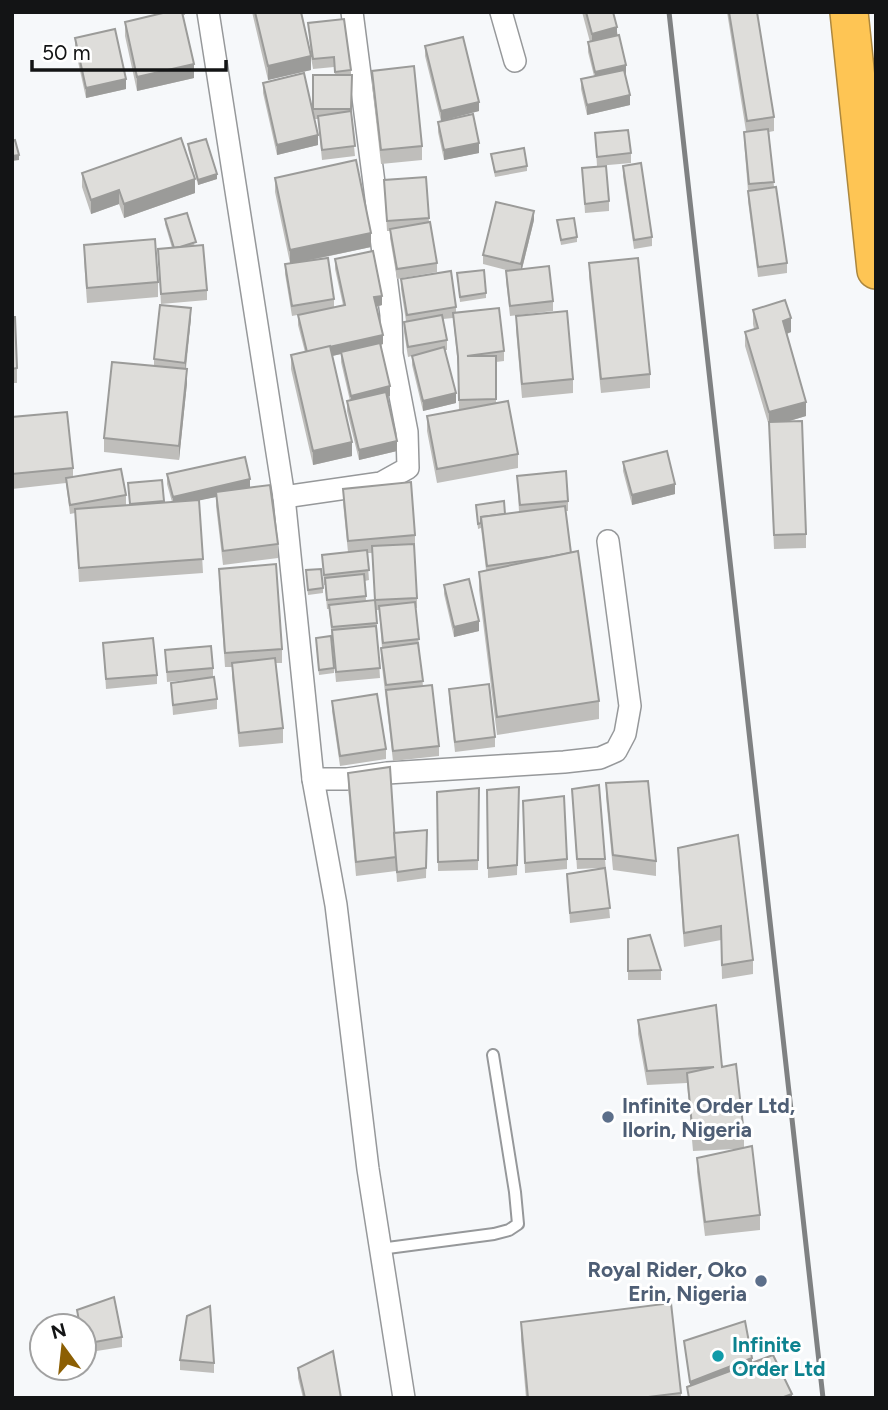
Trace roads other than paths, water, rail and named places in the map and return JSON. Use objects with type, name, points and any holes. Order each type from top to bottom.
[{"type":"highway","points":[[849,12],[876,270]]},
{"type":"street","points":[[208,12],[284,496],[313,779],[337,905],[368,1169],[404,1398]]},
{"type":"street","points":[[284,496],[381,483],[408,468],[407,432],[392,354],[391,314],[352,12]]},
{"type":"street","points":[[500,12],[515,61]]},
{"type":"street","points":[[313,779],[347,779],[387,773],[564,762],[600,758],[616,751],[625,734],[630,706],[608,541]]},
{"type":"lane","points":[[380,1249],[494,1234],[518,1224],[494,1055]]},
{"type":"railway","points":[[669,12],[823,1398]]},
{"type":"place","name":"Infinite Order Ltd, Ilorin, Nigeria","points":[[608,1117]]},
{"type":"place","name":"Royal Rider, Oko Erin, Nigeria","points":[[761,1281]]},
{"type":"place","name":"Infinite Order Ltd","points":[[718,1356]]}]
